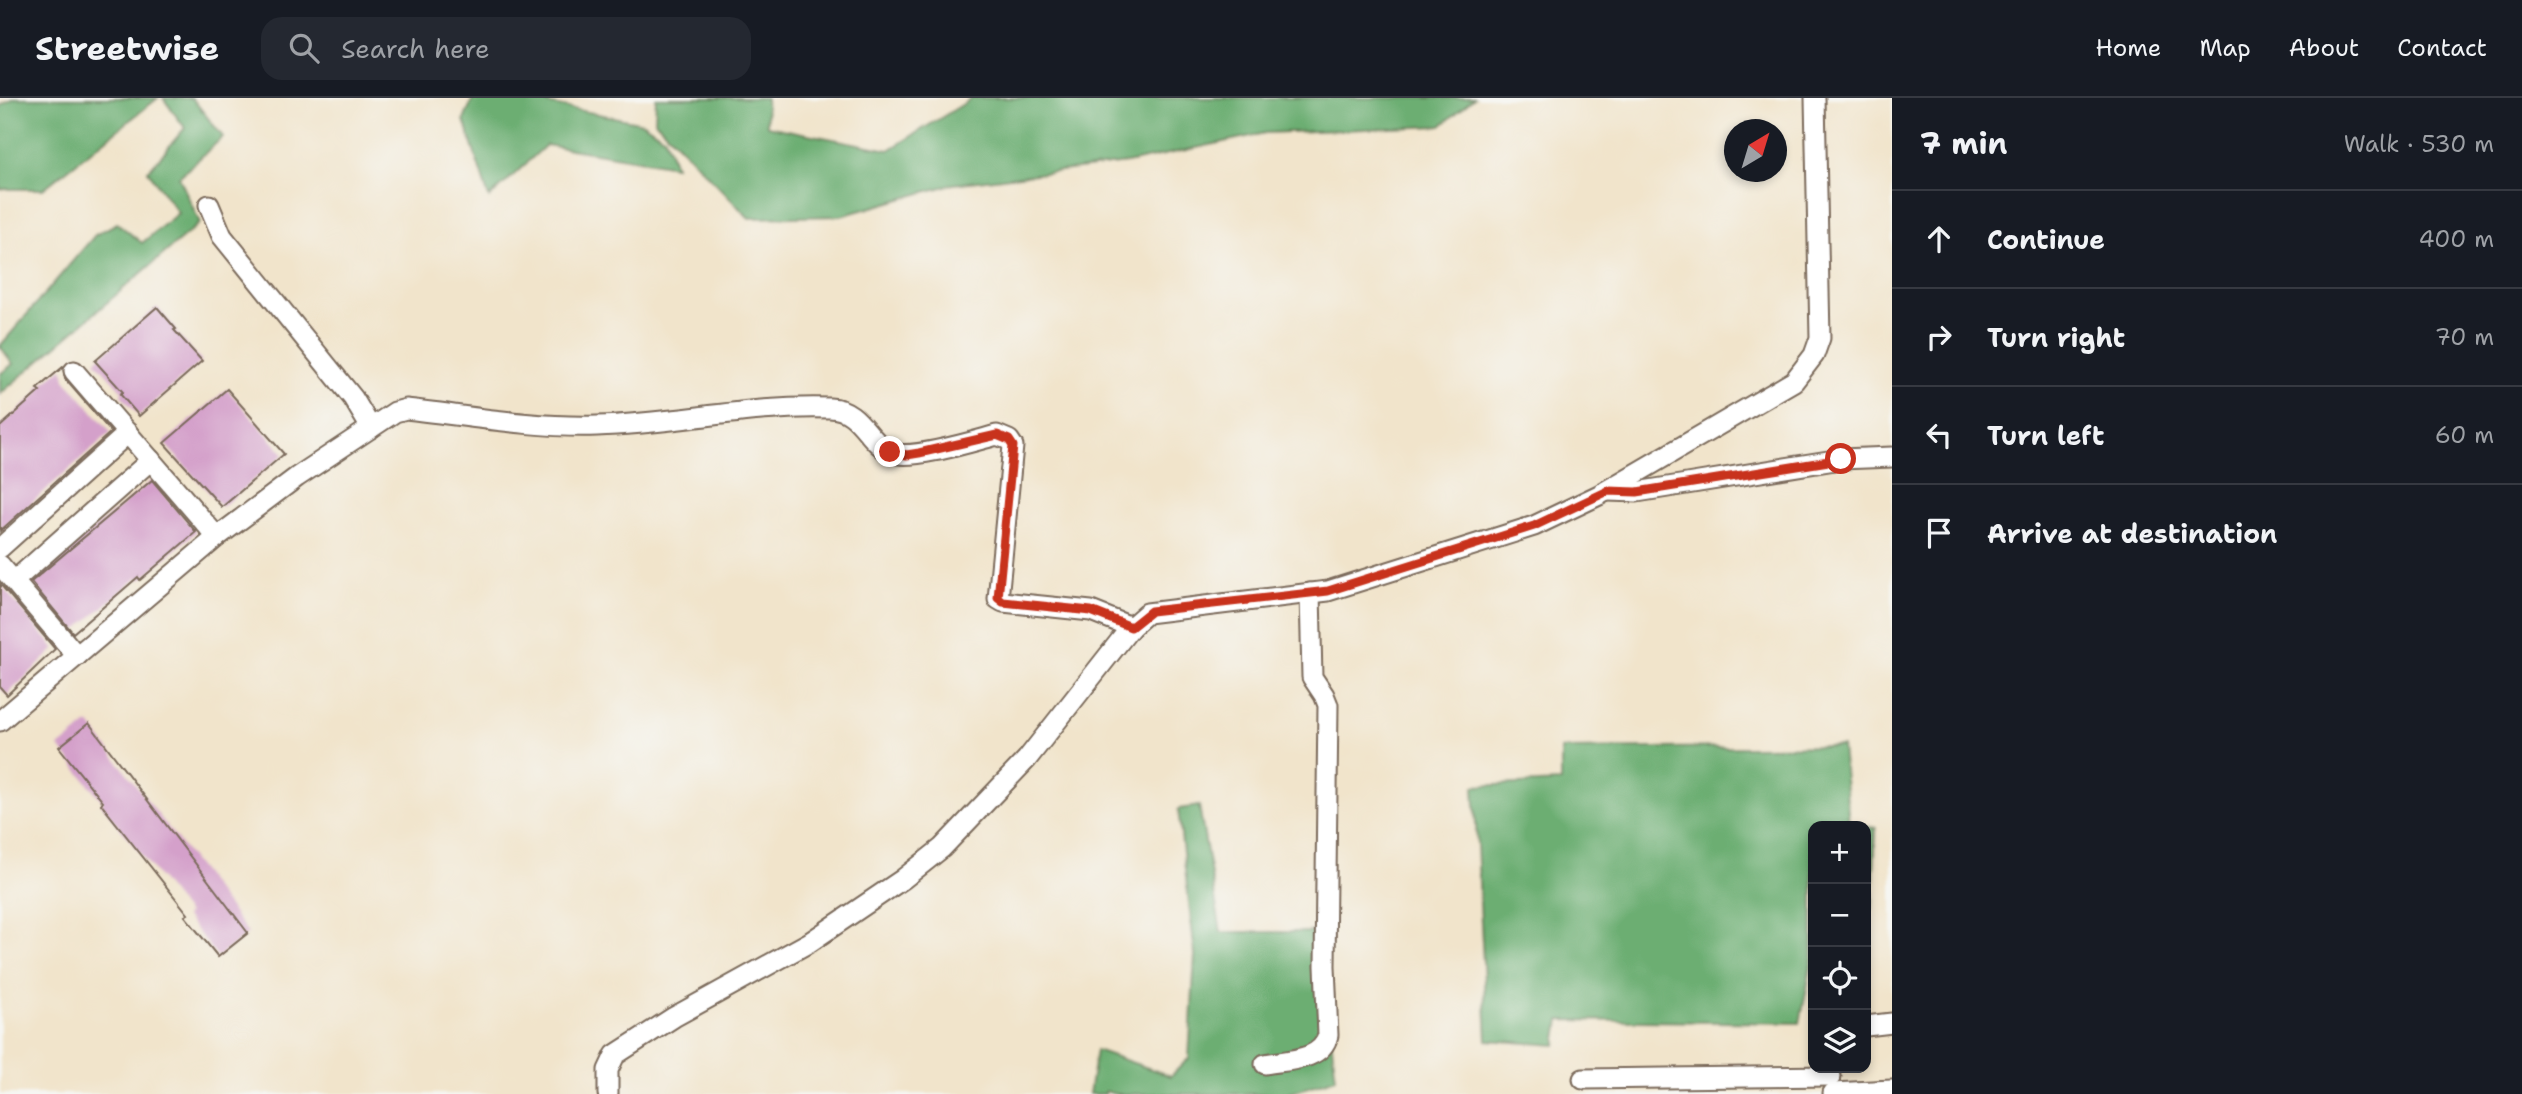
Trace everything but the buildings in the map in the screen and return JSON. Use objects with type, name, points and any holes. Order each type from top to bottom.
[{"type":"street","points":[[608,1094],[608,1070],[615,1055],[674,1017],[810,942],[935,854],[1027,759],[1131,627],[1151,611],[1337,589],[1534,526],[1608,491],[1788,385],[1803,372],[1814,355],[1820,338],[1815,98]]},
{"type":"street","points":[[209,205],[222,236],[353,398],[371,428]]},
{"type":"street","points":[[74,371],[218,537]]},
{"type":"street","points":[[3,713],[77,656],[218,537],[297,477],[395,412],[406,409],[551,426],[599,426],[672,421],[768,408],[833,408],[850,413],[880,445],[894,454],[919,453],[997,435],[1003,436],[1013,446],[998,598],[1000,601],[1091,611],[1131,627]]},
{"type":"street","points":[[0,548],[128,433]]},
{"type":"street","points":[[1608,491],[1637,492],[1841,459],[1892,457]]},
{"type":"street","points":[[77,656],[5,574],[151,460]]},
{"type":"street","points":[[1265,1064],[1315,1054],[1326,1042],[1328,1035],[1325,967],[1328,705],[1312,677],[1310,593]]},
{"type":"street","points":[[1871,1025],[1892,1023]]},
{"type":"street","points":[[1583,1079],[1832,1083],[1892,1090]]},
{"type":"green space","points":[[14,98],[158,98],[43,189],[0,189],[0,106]]},
{"type":"green space","points":[[163,98],[192,98],[223,137],[179,177],[200,223],[0,394],[0,374],[13,364],[0,346],[95,235],[117,223],[142,243],[178,213],[148,171],[185,128]]},
{"type":"green space","points":[[473,98],[548,98],[548,104],[643,123],[665,138],[675,166],[546,145],[489,198],[464,120]]},
{"type":"green space","points":[[656,98],[766,98],[767,126],[889,150],[973,98],[1474,98],[1441,126],[1265,133],[1127,163],[953,184],[841,216],[749,218],[655,121]]},
{"type":"green space","points":[[1842,746],[1849,821],[1808,821],[1808,982],[1800,1023],[1560,1020],[1556,1045],[1487,1040],[1474,786],[1561,782],[1561,749]]},
{"type":"green space","points":[[1199,806],[1221,932],[1318,932],[1336,1078],[1287,1094],[1115,1094],[1105,1091],[1105,1094],[1089,1094],[1096,1050],[1171,1076],[1189,1058],[1195,955],[1178,809]]},
{"type":"green space","points":[[1871,828],[1876,828],[1871,909]]},
{"type":"route","points":[[890,452],[907,455],[997,435],[1009,440],[1013,446],[998,598],[1003,602],[1091,611],[1131,627],[1151,611],[1328,591],[1534,526],[1608,491],[1637,492],[1841,459]]}]
